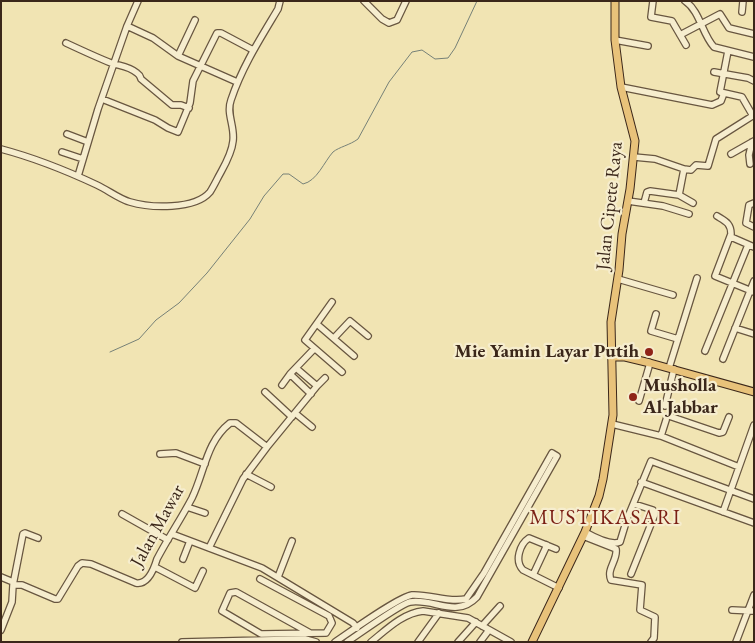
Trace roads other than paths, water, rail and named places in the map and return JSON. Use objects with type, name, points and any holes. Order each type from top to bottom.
[{"type":"main road","name":"Jalan Cipete Raya","points":[[532,642],[584,534],[601,488],[612,424],[614,401],[612,315],[634,157],[634,136],[620,87],[615,40],[615,1]]},
{"type":"main road","points":[[612,357],[625,357],[672,368],[754,392]]},
{"type":"street","points":[[78,176],[127,26],[138,1]]},
{"type":"street","points":[[1,149],[45,162],[115,194],[125,201],[179,206],[188,205],[205,196],[216,181],[232,148],[234,135],[229,108],[237,82],[253,50],[278,9],[280,1]]},
{"type":"street","points":[[364,1],[382,19],[389,23],[398,20],[406,1]]},
{"type":"street","points":[[653,1],[651,18],[672,21],[686,45]]},
{"type":"street","points":[[685,1],[693,8],[712,46],[754,57]]},
{"type":"street","points":[[742,12],[744,1]]},
{"type":"street","points":[[680,35],[701,26],[720,14],[729,28],[754,34]]},
{"type":"street","points":[[178,56],[195,20]]},
{"type":"street","points":[[127,26],[154,38],[178,56],[237,82]]},
{"type":"street","points":[[102,99],[155,120],[176,132],[180,132],[189,108],[193,81],[217,33],[221,33],[253,50]]},
{"type":"street","points":[[615,40],[648,46]]},
{"type":"street","points":[[66,43],[114,64],[122,64],[138,73],[141,79],[172,105],[181,105],[189,108]]},
{"type":"street","points":[[634,157],[654,159],[684,170],[691,170],[696,164],[707,166],[716,139],[754,115],[742,97],[720,91],[728,51]]},
{"type":"street","points":[[714,72],[748,78],[754,81]]},
{"type":"street","points":[[620,87],[712,105],[721,101],[724,93]]},
{"type":"street","points":[[67,134],[88,142]]},
{"type":"street","points":[[731,154],[753,141]]},
{"type":"street","points":[[750,164],[749,155],[753,141]]},
{"type":"street","points":[[62,152],[83,159]]},
{"type":"street","points":[[679,195],[684,170]]},
{"type":"street","points":[[644,203],[649,191],[679,195],[693,203]]},
{"type":"street","points":[[628,201],[663,206],[689,214]]},
{"type":"street","points":[[754,203],[749,205],[746,223],[754,227]]},
{"type":"street","points":[[717,216],[728,222],[731,228],[731,237],[714,276],[752,291]]},
{"type":"street","points":[[706,351],[731,283],[751,246],[731,237]]},
{"type":"street","points":[[665,406],[678,339],[697,278]]},
{"type":"street","points":[[618,279],[673,295]]},
{"type":"street","points":[[723,358],[752,291],[754,282]]},
{"type":"street","points":[[332,302],[318,325],[305,340],[342,372]]},
{"type":"street","points":[[656,314],[651,331],[678,339]]},
{"type":"street","points":[[334,338],[350,321],[368,336]]},
{"type":"street","points":[[318,325],[354,356]]},
{"type":"street","points":[[736,328],[754,334]]},
{"type":"street","points":[[282,385],[314,348]]},
{"type":"street","points":[[639,401],[650,363]]},
{"type":"street","points":[[296,368],[317,386]]},
{"type":"street","points":[[290,374],[311,394]]},
{"type":"street","points":[[210,548],[246,474],[325,378]]},
{"type":"street","points":[[265,392],[312,427]]},
{"type":"street","points":[[660,436],[669,416],[720,432],[723,432],[729,417]]},
{"type":"street","name":"Jalan Mawar","points":[[13,584],[22,585],[56,599],[61,597],[78,566],[82,563],[91,564],[128,581],[141,584],[154,567],[186,508],[216,436],[230,423],[236,423],[267,447]]},
{"type":"street","points":[[612,424],[660,436],[739,466]]},
{"type":"street","points":[[723,512],[754,425]]},
{"type":"street","points":[[160,454],[176,453],[205,464]]},
{"type":"street","points":[[335,642],[406,603],[421,602],[446,607],[469,605],[477,597],[486,574],[552,453],[557,456],[486,574]]},
{"type":"street","points":[[584,534],[606,541],[620,542],[650,462],[654,461],[754,499]]},
{"type":"street","points":[[246,474],[271,488]]},
{"type":"street","points":[[642,482],[754,523]]},
{"type":"street","points":[[631,574],[655,514],[653,510],[634,504]]},
{"type":"street","points":[[186,508],[205,513]]},
{"type":"street","points":[[122,514],[168,540]]},
{"type":"street","points":[[1,630],[12,602],[13,584],[23,534],[38,538]]},
{"type":"street","points":[[172,534],[262,568],[353,623],[370,642],[397,622],[417,612],[464,617],[511,642]]},
{"type":"street","points":[[584,534],[616,549],[617,554],[609,574],[611,580],[642,585],[640,610],[655,617],[652,641]]},
{"type":"street","points":[[556,548],[528,538],[518,554],[520,567],[533,576],[559,588]]},
{"type":"street","points":[[183,559],[190,541]]},
{"type":"street","points":[[278,577],[292,541]]},
{"type":"street","points":[[533,576],[547,544]]},
{"type":"street","points":[[154,567],[195,588],[203,571]]},
{"type":"street","points":[[1,577],[13,584]]},
{"type":"street","points":[[260,579],[329,616],[332,623],[326,633],[317,642],[305,639],[261,637],[222,611],[233,592],[310,633]]},
{"type":"street","points":[[736,642],[751,611],[754,595]]},
{"type":"street","points":[[482,626],[500,606]]},
{"type":"street","points":[[732,610],[751,611]]},
{"type":"street","points":[[418,642],[439,613]]},
{"type":"street","points":[[458,642],[476,622]]},
{"type":"street","points":[[347,642],[359,630]]},
{"type":"street","points":[[480,642],[488,630]]},
{"type":"street","points":[[182,642],[326,633]]},
{"type":"waterway","points":[[110,352],[139,339],[156,320],[179,303],[207,273],[250,219],[264,196],[283,174],[289,174],[303,184],[308,182],[316,175],[333,152],[358,139],[389,82],[412,52],[422,50],[435,59],[448,58],[455,48],[477,1]]},
{"type":"place","name":"Mie Yamin Layar Putih","points":[[649,352]]},
{"type":"place","name":"Musholla Al Jabbar","points":[[633,397]]},
{"type":"district","name":"MUSTIKASARI","points":[[605,518]]}]
